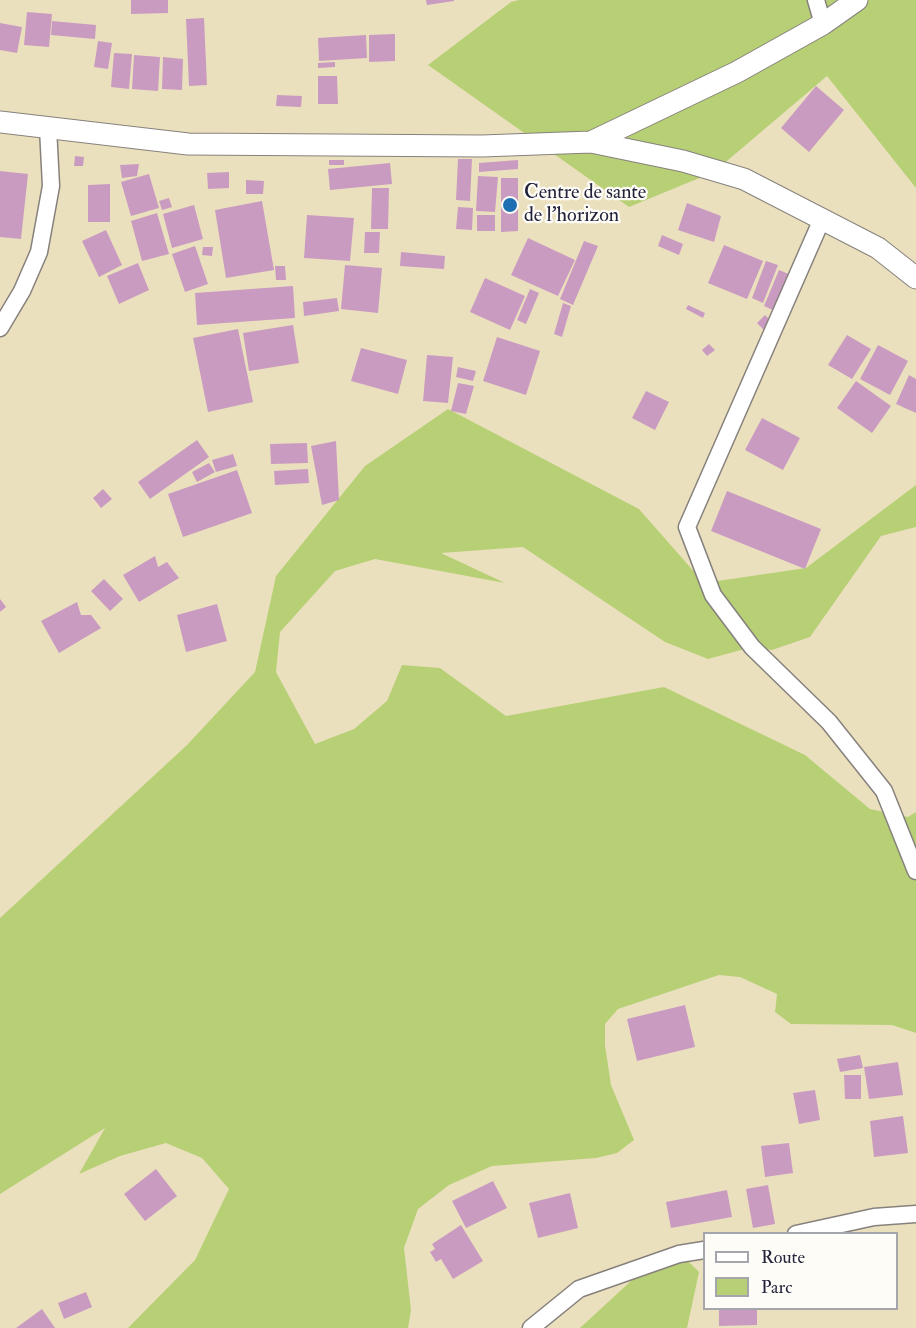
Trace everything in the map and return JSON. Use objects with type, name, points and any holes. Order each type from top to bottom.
[{"type":"street","points":[[816,0],[823,24]]},
{"type":"street","points":[[591,142],[737,72],[823,24],[857,0]]},
{"type":"street","points":[[0,122],[188,144],[284,147],[348,144],[482,146],[591,142],[683,161],[744,179],[878,248],[916,278]]},
{"type":"street","points":[[0,328],[22,291],[39,252],[51,186],[48,129]]},
{"type":"street","points":[[822,219],[687,527],[713,595],[752,647],[829,722],[884,791],[916,871]]},
{"type":"street","points":[[801,1232],[874,1217],[916,1214]]},
{"type":"street","points":[[531,1328],[579,1289],[679,1254],[703,1250]]},
{"type":"green space","points":[[519,0],[916,0],[916,188],[827,76],[714,172],[629,207],[428,65],[511,2]]},
{"type":"green space","points":[[448,409],[639,509],[704,583],[806,568],[916,485],[916,527],[881,536],[810,637],[772,650],[752,647],[708,659],[665,642],[523,547],[441,553],[505,583],[375,559],[335,571],[280,632],[276,672],[315,744],[354,729],[387,701],[402,665],[440,668],[506,716],[664,687],[805,755],[870,809],[908,817],[916,812],[916,1033],[892,1025],[791,1024],[775,1012],[777,994],[740,977],[719,975],[618,1009],[605,1024],[605,1045],[611,1085],[634,1140],[617,1153],[596,1158],[492,1166],[449,1185],[418,1209],[404,1248],[411,1310],[408,1328],[128,1328],[195,1260],[229,1189],[202,1158],[166,1143],[120,1156],[79,1174],[105,1128],[0,1194],[0,918],[187,745],[255,672],[276,576],[365,466]]},
{"type":"green space","points":[[685,1258],[699,1272],[687,1328],[580,1328],[645,1268]]},
{"type":"building","points":[[131,0],[168,0],[168,13],[131,14]]},
{"type":"building","points":[[426,0],[454,0],[454,1],[427,5]]},
{"type":"building","points":[[27,12],[52,14],[49,47],[24,45]]},
{"type":"building","points":[[204,18],[207,85],[189,86],[186,19]]},
{"type":"building","points":[[52,21],[96,25],[95,39],[51,35]]},
{"type":"building","points":[[0,23],[22,27],[17,53],[0,50]]},
{"type":"building","points":[[395,34],[395,61],[369,62],[369,35]]},
{"type":"building","points":[[366,35],[367,58],[319,61],[318,38]]},
{"type":"building","points":[[98,41],[112,43],[108,69],[94,67]]},
{"type":"building","points":[[114,53],[132,54],[129,89],[111,87]]},
{"type":"building","points":[[134,55],[160,57],[158,91],[132,89]]},
{"type":"building","points":[[163,57],[183,59],[182,90],[162,89]]},
{"type":"building","points":[[335,62],[335,67],[318,68],[318,63]]},
{"type":"building","points":[[318,76],[337,76],[338,104],[318,104]]},
{"type":"building","points":[[816,86],[844,110],[809,152],[781,128]]},
{"type":"building","points":[[277,95],[302,96],[301,107],[276,106]]},
{"type":"building","points":[[75,156],[84,157],[83,166],[74,166]]},
{"type":"building","points":[[458,159],[472,159],[470,201],[456,200]]},
{"type":"building","points":[[329,160],[344,160],[344,165],[329,165]]},
{"type":"building","points":[[518,160],[518,169],[479,172],[479,163]]},
{"type":"building","points":[[390,163],[392,184],[330,190],[328,169]]},
{"type":"building","points":[[139,164],[137,176],[122,178],[120,165]]},
{"type":"building","points":[[0,171],[28,174],[21,239],[0,237]]},
{"type":"building","points":[[229,172],[229,188],[208,189],[207,173]]},
{"type":"building","points":[[149,174],[159,208],[131,216],[121,182]]},
{"type":"building","points":[[478,176],[498,177],[495,212],[476,211]]},
{"type":"building","name":"Centre de sante de l'horizon","points":[[501,178],[518,178],[518,231],[501,232]]},
{"type":"building","points":[[246,180],[264,181],[263,194],[246,194]]},
{"type":"building","points":[[110,184],[110,222],[88,222],[88,185]]},
{"type":"building","points":[[372,188],[389,188],[388,229],[371,229]]},
{"type":"building","points":[[169,198],[172,207],[162,210],[159,201]]},
{"type":"building","points":[[262,201],[274,270],[226,278],[215,210]]},
{"type":"building","points":[[687,203],[721,216],[714,242],[678,230]]},
{"type":"building","points":[[194,205],[203,239],[172,248],[163,214]]},
{"type":"building","points":[[458,207],[473,208],[472,230],[456,229]]},
{"type":"building","points":[[157,213],[169,254],[142,261],[131,221]]},
{"type":"building","points":[[307,215],[354,218],[350,261],[304,258]]},
{"type":"building","points":[[477,215],[495,215],[495,231],[477,231]]},
{"type":"building","points":[[106,230],[122,265],[99,277],[82,241]]},
{"type":"building","points":[[365,232],[380,232],[379,253],[364,253]]},
{"type":"building","points":[[662,235],[683,244],[679,255],[658,246]]},
{"type":"building","points":[[528,238],[575,260],[558,296],[511,275]]},
{"type":"building","points":[[584,241],[598,246],[573,305],[560,299]]},
{"type":"building","points":[[724,245],[763,261],[747,299],[708,283]]},
{"type":"building","points":[[195,246],[208,284],[185,292],[172,254]]},
{"type":"building","points":[[203,247],[213,247],[212,256],[202,255]]},
{"type":"building","points":[[401,252],[445,256],[444,269],[400,266]]},
{"type":"building","points":[[766,261],[778,265],[763,303],[752,298]]},
{"type":"building","points":[[138,263],[149,290],[119,304],[107,276]]},
{"type":"building","points":[[345,265],[382,268],[378,313],[341,309]]},
{"type":"building","points":[[275,266],[285,266],[286,280],[276,280]]},
{"type":"building","points":[[779,270],[791,275],[775,311],[764,306]]},
{"type":"building","points":[[485,278],[525,296],[510,330],[470,312]]},
{"type":"building","points":[[293,286],[295,318],[197,325],[195,293]]},
{"type":"building","points":[[530,289],[539,293],[526,324],[517,320]]},
{"type":"building","points":[[337,298],[339,311],[304,316],[303,302]]},
{"type":"building","points":[[563,303],[571,306],[562,337],[554,334]]},
{"type":"building","points":[[688,305],[705,313],[703,318],[686,309]]},
{"type":"building","points":[[765,315],[772,322],[764,330],[757,323]]},
{"type":"building","points":[[293,325],[299,363],[249,371],[243,333]]},
{"type":"building","points":[[238,329],[253,402],[208,412],[193,338]]},
{"type":"building","points":[[847,335],[871,349],[852,379],[828,365]]},
{"type":"building","points":[[497,337],[540,351],[526,395],[483,381]]},
{"type":"building","points":[[709,344],[715,350],[707,356],[702,350]]},
{"type":"building","points":[[878,345],[908,361],[890,395],[860,379]]},
{"type":"building","points":[[361,348],[407,360],[398,394],[351,381]]},
{"type":"building","points":[[427,355],[453,357],[448,403],[423,401]]},
{"type":"building","points":[[458,367],[476,371],[473,381],[456,377]]},
{"type":"building","points":[[909,375],[916,379],[916,413],[896,404]]},
{"type":"building","points":[[856,381],[891,406],[872,433],[837,408]]},
{"type":"building","points":[[458,383],[474,386],[466,414],[451,411]]},
{"type":"building","points":[[646,391],[669,402],[655,430],[632,418]]},
{"type":"building","points":[[762,418],[800,438],[783,470],[745,450]]},
{"type":"building","points":[[197,440],[209,457],[150,499],[138,482]]},
{"type":"building","points":[[336,441],[339,500],[322,505],[311,446]]},
{"type":"building","points":[[307,443],[308,463],[271,464],[270,444]]},
{"type":"building","points":[[233,454],[237,466],[216,472],[212,460]]},
{"type":"building","points":[[209,463],[215,472],[197,482],[192,472]]},
{"type":"building","points":[[308,469],[309,483],[275,485],[274,471]]},
{"type":"building","points":[[237,470],[252,513],[183,537],[168,494]]},
{"type":"building","points":[[103,489],[112,499],[101,508],[93,498]]},
{"type":"building","points":[[727,491],[821,529],[805,569],[711,531]]},
{"type":"building","points":[[155,556],[158,567],[167,562],[179,578],[139,602],[123,575]]},
{"type":"building","points":[[104,579],[123,599],[110,611],[91,591]]},
{"type":"building","points":[[0,599],[6,607],[0,612]]},
{"type":"building","points":[[77,602],[81,615],[91,615],[101,628],[59,653],[41,621]]},
{"type":"building","points":[[217,604],[227,641],[186,652],[177,615]]},
{"type":"building","points":[[685,1005],[695,1047],[637,1061],[627,1019]]},
{"type":"building","points":[[860,1055],[863,1068],[840,1072],[837,1059]]},
{"type":"building","points":[[898,1062],[903,1095],[869,1099],[864,1067]]},
{"type":"building","points":[[844,1075],[861,1075],[861,1099],[845,1099]]},
{"type":"building","points":[[815,1090],[820,1120],[799,1124],[793,1093]]},
{"type":"building","points":[[903,1116],[908,1153],[874,1157],[870,1121]]},
{"type":"building","points":[[789,1143],[793,1173],[765,1177],[761,1146]]},
{"type":"building","points":[[156,1169],[177,1196],[145,1221],[124,1194]]},
{"type":"building","points":[[493,1181],[507,1208],[466,1228],[452,1201]]},
{"type":"building","points":[[768,1185],[775,1224],[753,1228],[746,1189]]},
{"type":"building","points":[[727,1190],[732,1217],[671,1228],[666,1202]]},
{"type":"building","points":[[570,1193],[578,1228],[538,1238],[529,1203]]},
{"type":"building","points":[[461,1225],[483,1261],[453,1279],[441,1259],[436,1262],[430,1252],[435,1249],[432,1244]]},
{"type":"building","points":[[86,1292],[92,1307],[64,1319],[58,1303]]},
{"type":"building","points":[[42,1309],[55,1328],[16,1328]]},
{"type":"building","points":[[719,1310],[757,1310],[757,1325],[719,1326]]},
{"type":"place","name":"Centre de sante de l'horizon","points":[[510,205]]}]
